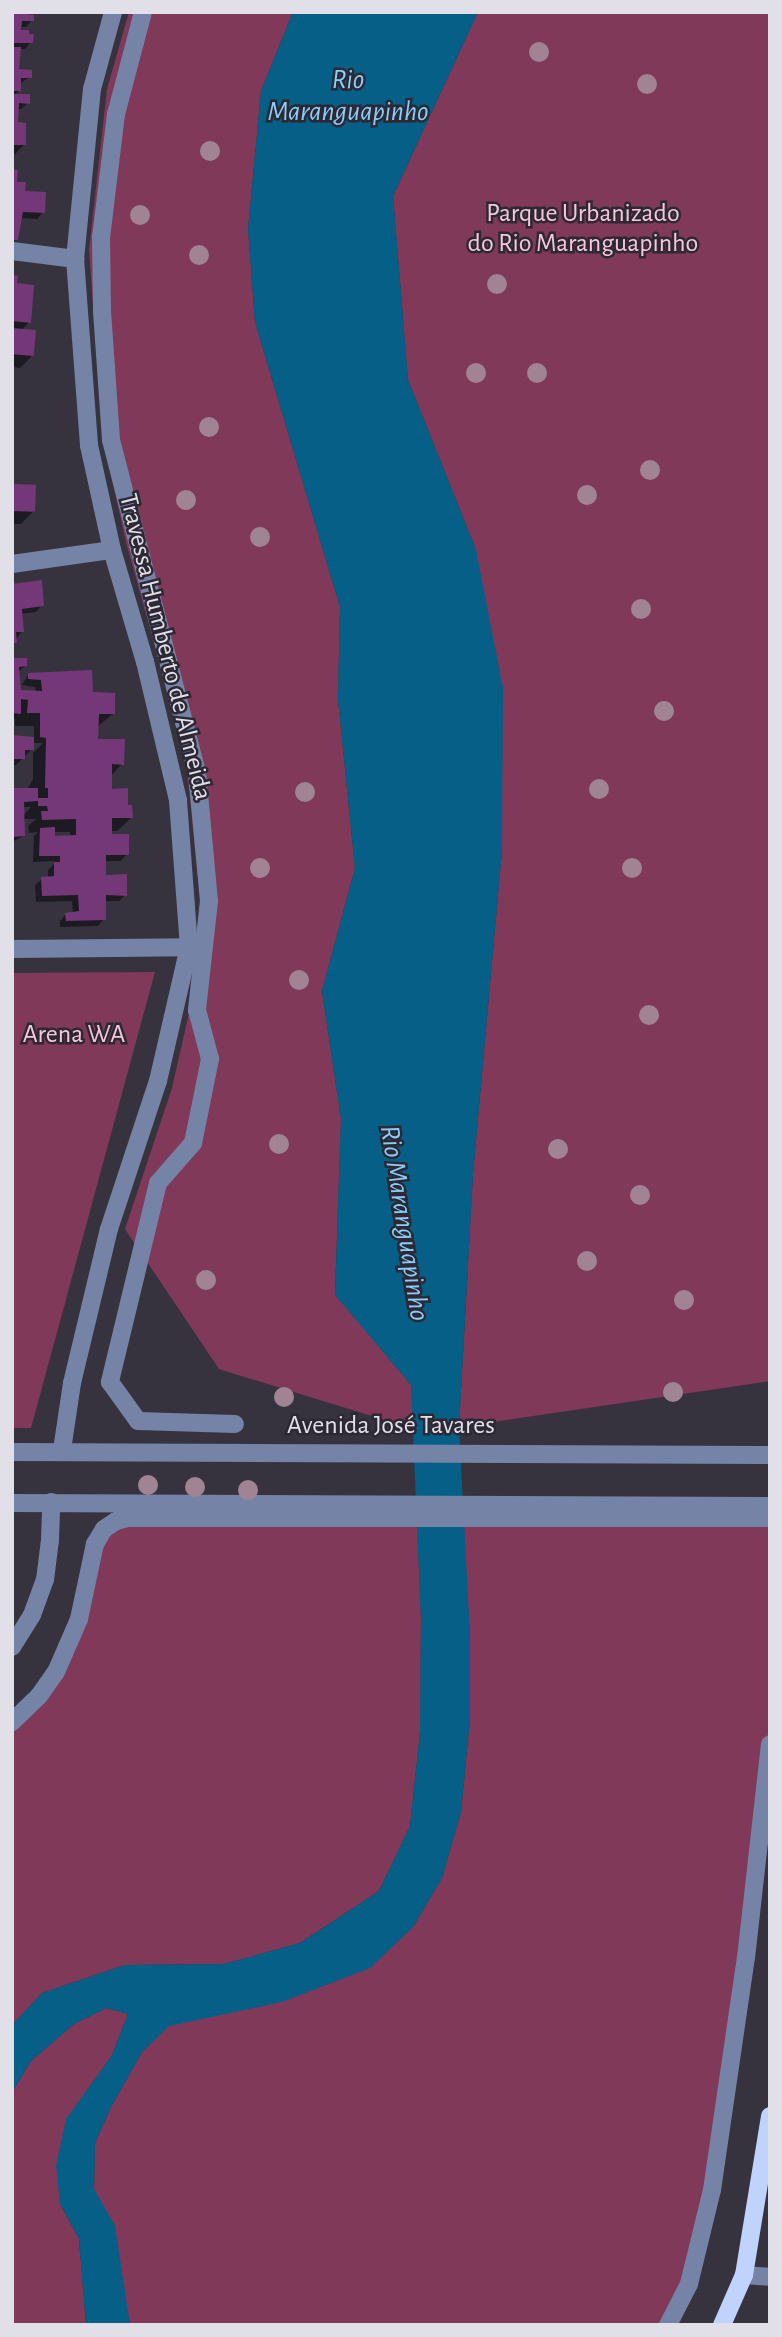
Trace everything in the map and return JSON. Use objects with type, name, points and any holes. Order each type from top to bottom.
[{"type":"main road","points":[[722,2325],[744,2275],[770,2116]]},
{"type":"street","name":"Travessa Humberto de Almeida","points":[[62,1450],[72,1383],[109,1229],[158,1081],[189,947],[178,800],[145,662],[112,550],[89,445],[75,259],[92,89],[113,12]]},
{"type":"street","points":[[143,12],[116,114],[101,238],[102,312],[111,440],[197,772],[209,901],[197,1010],[210,1059],[193,1143],[158,1183],[110,1382],[138,1421],[235,1424]]},
{"type":"street","points":[[12,251],[75,259]]},
{"type":"street","points":[[12,564],[112,550]]},
{"type":"street","points":[[12,949],[189,947]]},
{"type":"street","name":"Avenida José Tavares","points":[[12,1452],[62,1450],[770,1455]]},
{"type":"street","points":[[12,1647],[32,1615],[44,1580],[50,1541],[51,1502]]},
{"type":"street","points":[[12,1503],[321,1510],[770,1506]]},
{"type":"street","points":[[12,1722],[38,1696],[55,1672],[79,1619],[95,1544],[104,1529],[116,1521],[128,1518],[321,1510]]},
{"type":"street","points":[[552,1510],[770,1518]]},
{"type":"street","points":[[668,2325],[689,2284],[712,2190],[746,1958],[770,1744]]},
{"type":"street","points":[[744,2275],[770,2277]]},
{"type":"green space","points":[[129,12],[293,12],[261,91],[248,229],[255,322],[340,607],[338,699],[355,868],[322,991],[341,1119],[335,1294],[411,1385],[414,1429],[219,1369],[125,1229],[172,1088],[205,942],[185,752],[127,546],[103,441],[89,250],[107,89]]},
{"type":"green space","name":"Parque Urbanizado do Rio Maranguapinho","points":[[478,12],[770,12],[770,1381],[459,1427],[473,1174],[502,850],[476,550],[408,380],[393,196]]},
{"type":"green space","name":"Arena WA","points":[[155,972],[31,1428],[12,1428],[12,973]]},
{"type":"green space","points":[[417,1518],[421,1619],[420,1732],[410,1826],[379,1891],[300,1943],[224,1964],[125,1965],[42,1993],[12,2025],[12,1722],[56,1672],[89,1563],[116,1521]]},
{"type":"green space","points":[[462,1518],[770,1518],[770,1744],[712,2190],[668,2325],[130,2325],[123,2288],[94,2189],[95,2143],[111,2107],[142,2052],[168,2026],[208,2015],[413,1927],[442,1878],[461,1812],[470,1718],[470,1636]]},
{"type":"green space","points":[[106,2008],[128,2014],[112,2055],[91,2088],[60,2204],[79,2239],[86,2325],[12,2325],[12,2092],[31,2061],[74,2024]]},
{"type":"water","name":"Rio Maranguapinho","points":[[293,12],[478,12],[393,196],[408,380],[476,550],[503,688],[502,850],[473,1174],[459,1427],[470,1636],[470,1718],[461,1812],[442,1878],[413,1927],[370,1968],[282,2002],[169,2026],[142,2052],[111,2107],[95,2143],[94,2189],[115,2226],[130,2325],[86,2325],[79,2239],[60,2204],[56,2166],[66,2119],[112,2055],[128,2014],[106,2008],[74,2024],[31,2061],[12,2092],[12,2025],[42,1993],[125,1965],[224,1964],[300,1943],[379,1891],[410,1826],[420,1732],[421,1619],[411,1385],[335,1295],[341,1119],[322,991],[355,868],[338,699],[340,607],[255,322],[248,229],[261,91]]},
{"type":"building","points":[[12,12],[34,15],[34,21],[22,21],[21,30],[29,30],[29,34],[34,34],[33,43],[12,43]]},
{"type":"building","points":[[12,47],[21,47],[19,69],[32,70],[32,78],[21,78],[21,91],[12,91]]},
{"type":"building","points":[[12,94],[30,94],[30,104],[19,103],[18,122],[26,123],[26,145],[12,145]]},
{"type":"building","points":[[12,169],[18,170],[17,182],[26,182],[25,191],[46,192],[45,213],[23,212],[18,240],[12,240]]},
{"type":"building","points":[[12,275],[18,276],[17,283],[34,285],[31,323],[12,321]]},
{"type":"building","points":[[12,328],[36,330],[34,356],[12,354]]},
{"type":"building","points":[[12,484],[36,485],[35,512],[12,511]]},
{"type":"building","points":[[42,580],[44,606],[22,609],[24,632],[16,632],[17,643],[12,643],[12,584]]},
{"type":"building","points":[[12,658],[27,658],[27,666],[19,667],[21,690],[42,691],[41,680],[28,679],[28,673],[92,670],[93,692],[115,693],[115,714],[99,714],[98,739],[125,739],[124,765],[112,764],[112,789],[128,788],[128,805],[132,805],[133,818],[112,818],[112,834],[129,834],[129,855],[106,855],[106,875],[127,874],[127,896],[106,895],[106,920],[66,921],[65,913],[79,911],[78,895],[42,896],[41,877],[54,876],[54,862],[60,862],[60,856],[39,856],[40,828],[55,827],[55,836],[76,835],[76,819],[42,820],[41,811],[48,811],[47,806],[38,806],[38,801],[24,802],[25,836],[12,837],[12,788],[38,788],[38,798],[48,798],[48,788],[45,788],[46,738],[40,737],[40,713],[27,713],[28,700],[21,699],[21,714],[12,713]]},
{"type":"building","points":[[12,735],[34,737],[34,750],[25,750],[25,759],[12,759]]}]
